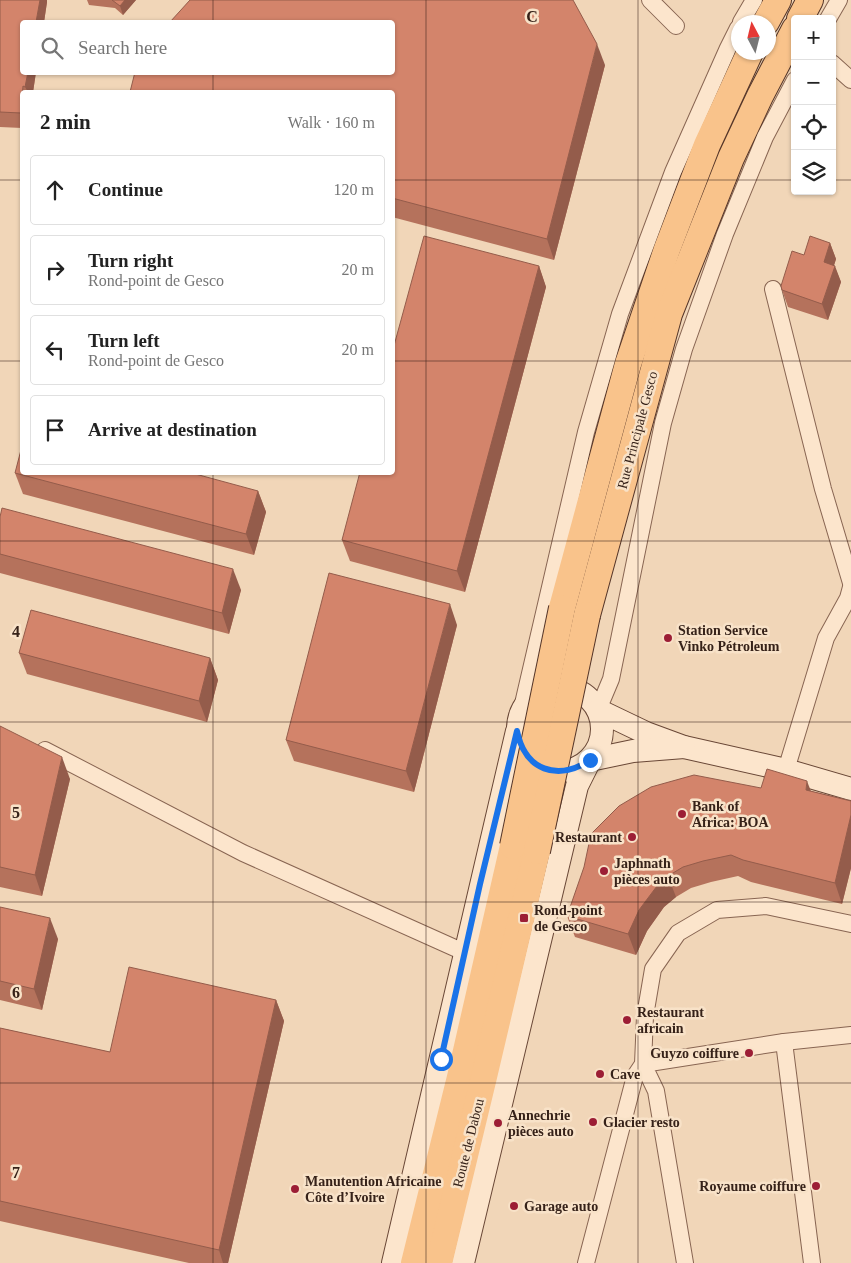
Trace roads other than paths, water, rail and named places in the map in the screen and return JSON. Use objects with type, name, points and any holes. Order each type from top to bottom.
[{"type":"main road","points":[[770,15],[778,0]]},
{"type":"main road","points":[[802,15],[810,0]]},
{"type":"main road","name":"Rue Principale Gesco","points":[[525,848],[669,314],[731,158],[791,37]]},
{"type":"main road","name":"Rue Principale Gesco","points":[[525,848],[562,608],[628,364],[667,249],[707,145],[746,60]]},
{"type":"main road","points":[[472,1079],[525,848]]},
{"type":"main road","name":"Route de Dabou","points":[[414,1263],[472,1079]]},
{"type":"main road","name":"Route de Dabou","points":[[439,1263],[472,1079]]},
{"type":"street","points":[[650,0],[676,26]]},
{"type":"street","points":[[746,15],[754,0]]},
{"type":"street","points":[[830,15],[839,0]]},
{"type":"street","points":[[393,1263],[586,432],[620,314],[673,172],[731,42]]},
{"type":"street","points":[[836,67],[851,80]]},
{"type":"street","points":[[598,710],[611,679],[663,423],[684,349],[725,234],[761,146],[791,88]]},
{"type":"street","points":[[773,289],[821,480],[851,583]]},
{"type":"street","points":[[786,770],[826,638],[848,598],[851,587]]},
{"type":"street","points":[[463,1263],[577,786],[590,760],[598,749],[602,736],[602,723],[598,710],[580,692],[567,687],[554,687],[542,691],[530,698],[522,708]]},
{"type":"street","points":[[598,710],[684,747],[786,770],[851,789]]},
{"type":"street","points":[[517,731],[520,744],[527,756],[538,766],[551,771],[565,771],[578,768],[590,760],[633,751],[684,747]]},
{"type":"street","points":[[35,745],[243,853],[466,953]]},
{"type":"street","points":[[685,1263],[656,1091],[643,1064],[645,1016],[653,969],[678,933],[716,910],[766,906],[851,924]]},
{"type":"street","points":[[586,1263],[635,1076],[643,1064],[784,1042],[851,1035]]},
{"type":"street","points":[[784,1042],[812,1263]]},
{"type":"place","name":"Station Service Vinko Pétroleum","points":[[668,638]]},
{"type":"place","name":"Bank of Africa: BOA","points":[[682,814]]},
{"type":"place","name":"Restaurant","points":[[632,837]]},
{"type":"place","name":"Japhnath pièces auto","points":[[604,871]]},
{"type":"place","name":"Rond-point de Gesco","points":[[524,918]]},
{"type":"place","name":"Restaurant africain","points":[[627,1020]]},
{"type":"place","name":"Guyzo coiffure","points":[[749,1053]]},
{"type":"place","name":"Cave","points":[[600,1074]]},
{"type":"place","name":"Glacier resto","points":[[593,1122]]},
{"type":"place","name":"Annechrie pièces auto","points":[[498,1123]]},
{"type":"place","name":"Royaume coiffure","points":[[816,1186]]},
{"type":"place","name":"Manutention Africaine Côte d’Ivoire","points":[[295,1189]]},
{"type":"place","name":"Garage auto","points":[[514,1206]]}]
